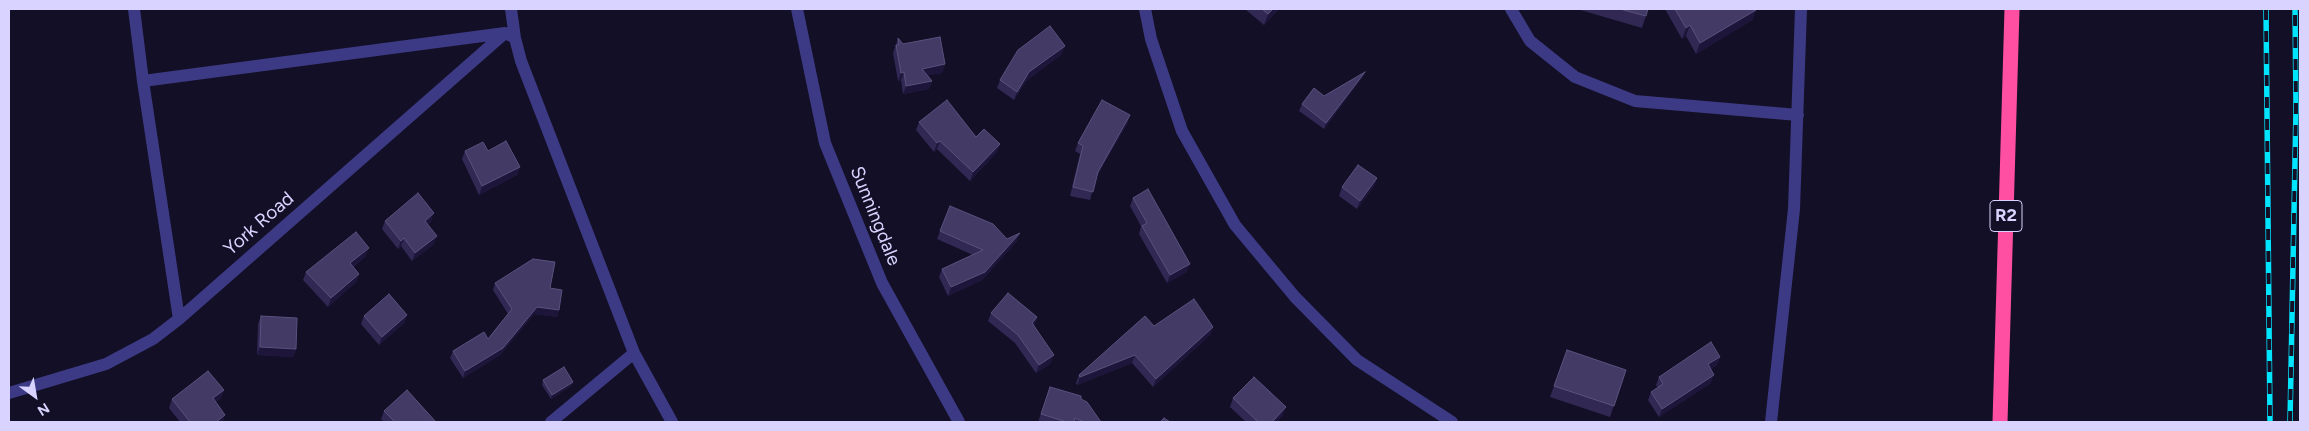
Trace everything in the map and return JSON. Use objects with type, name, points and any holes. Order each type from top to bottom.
[{"type":"highway","name":"R2","points":[[2000,422],[2012,9]]},
{"type":"street","points":[[134,9],[179,320]]},
{"type":"street","points":[[511,9],[510,35],[634,353],[672,422]]},
{"type":"street","name":"Sunningdale","points":[[797,9],[825,143],[882,283],[959,422]]},
{"type":"street","points":[[1145,9],[1151,39],[1182,131],[1235,225],[1295,297],[1357,360],[1452,422]]},
{"type":"street","points":[[1511,9],[1530,41],[1575,77],[1636,100],[1798,115]]},
{"type":"street","points":[[1771,422],[1794,209],[1802,9]]},
{"type":"street","points":[[143,81],[510,35]]},
{"type":"street","name":"York Road","points":[[9,393],[106,364],[153,339],[179,320],[510,35]]},
{"type":"street","points":[[551,422],[634,353]]},
{"type":"building","points":[[1262,9],[1273,9],[1268,14]]},
{"type":"building","points":[[1620,9],[1648,9],[1646,16]]},
{"type":"building","points":[[1675,9],[1756,10],[1700,43],[1690,25],[1686,28]]},
{"type":"building","points":[[1050,26],[1065,46],[1029,72],[1017,92],[1000,80],[1018,50]]},
{"type":"building","points":[[940,37],[945,64],[922,69],[932,81],[906,86],[904,72],[901,73],[896,45],[899,45],[898,38],[903,44]]},
{"type":"building","points":[[1365,72],[1326,123],[1302,104],[1314,88],[1324,96]]},
{"type":"building","points":[[947,100],[976,137],[984,129],[1000,144],[973,172],[940,141],[937,143],[919,122]]},
{"type":"building","points":[[1102,100],[1130,115],[1098,172],[1093,192],[1073,187],[1083,146],[1078,143]]},
{"type":"building","points":[[506,141],[520,167],[482,186],[465,151],[483,142],[488,151]]},
{"type":"building","points":[[1358,165],[1377,178],[1360,201],[1342,187]]},
{"type":"building","points":[[1148,189],[1190,264],[1170,275],[1142,226],[1147,223],[1133,198]]},
{"type":"building","points":[[418,193],[434,213],[425,221],[437,236],[415,253],[404,238],[401,241],[385,221]]},
{"type":"building","points":[[950,206],[993,224],[1007,239],[1020,233],[985,272],[951,287],[942,269],[983,250],[940,231]]},
{"type":"building","points":[[356,232],[369,248],[350,263],[359,274],[331,298],[306,272]]},
{"type":"building","points":[[533,259],[555,262],[550,288],[562,290],[559,310],[537,307],[503,348],[465,371],[453,351],[484,332],[488,339],[512,309],[495,283]]},
{"type":"building","points":[[1008,293],[1037,317],[1032,323],[1054,355],[1039,365],[1018,335],[991,313]]},
{"type":"building","points":[[389,294],[407,315],[382,337],[364,316]]},
{"type":"building","points":[[1194,299],[1213,327],[1156,379],[1135,355],[1080,377],[1079,375],[1145,316],[1154,326]]},
{"type":"building","points":[[261,316],[297,318],[296,349],[260,347]]},
{"type":"building","points":[[1711,342],[1720,357],[1708,364],[1714,375],[1662,409],[1651,392],[1663,384],[1659,377]]},
{"type":"building","points":[[1567,350],[1626,370],[1614,406],[1554,386]]},
{"type":"building","points":[[564,367],[573,382],[552,395],[543,380]]},
{"type":"building","points":[[208,371],[224,390],[213,398],[225,415],[216,422],[190,422],[172,399]]},
{"type":"building","points":[[1254,377],[1286,407],[1272,422],[1258,422],[1233,398]]},
{"type":"building","points":[[1050,387],[1081,396],[1081,399],[1087,402],[1101,422],[1084,422],[1075,418],[1074,422],[1067,422],[1041,414]]},
{"type":"building","points":[[407,390],[436,422],[395,422],[384,411]]},
{"type":"building","points":[[1164,418],[1170,422],[1160,422]]},
{"type":"railway","points":[[2266,9],[2270,422]]},
{"type":"railway","points":[[2290,422],[2296,108],[2295,9]]}]
